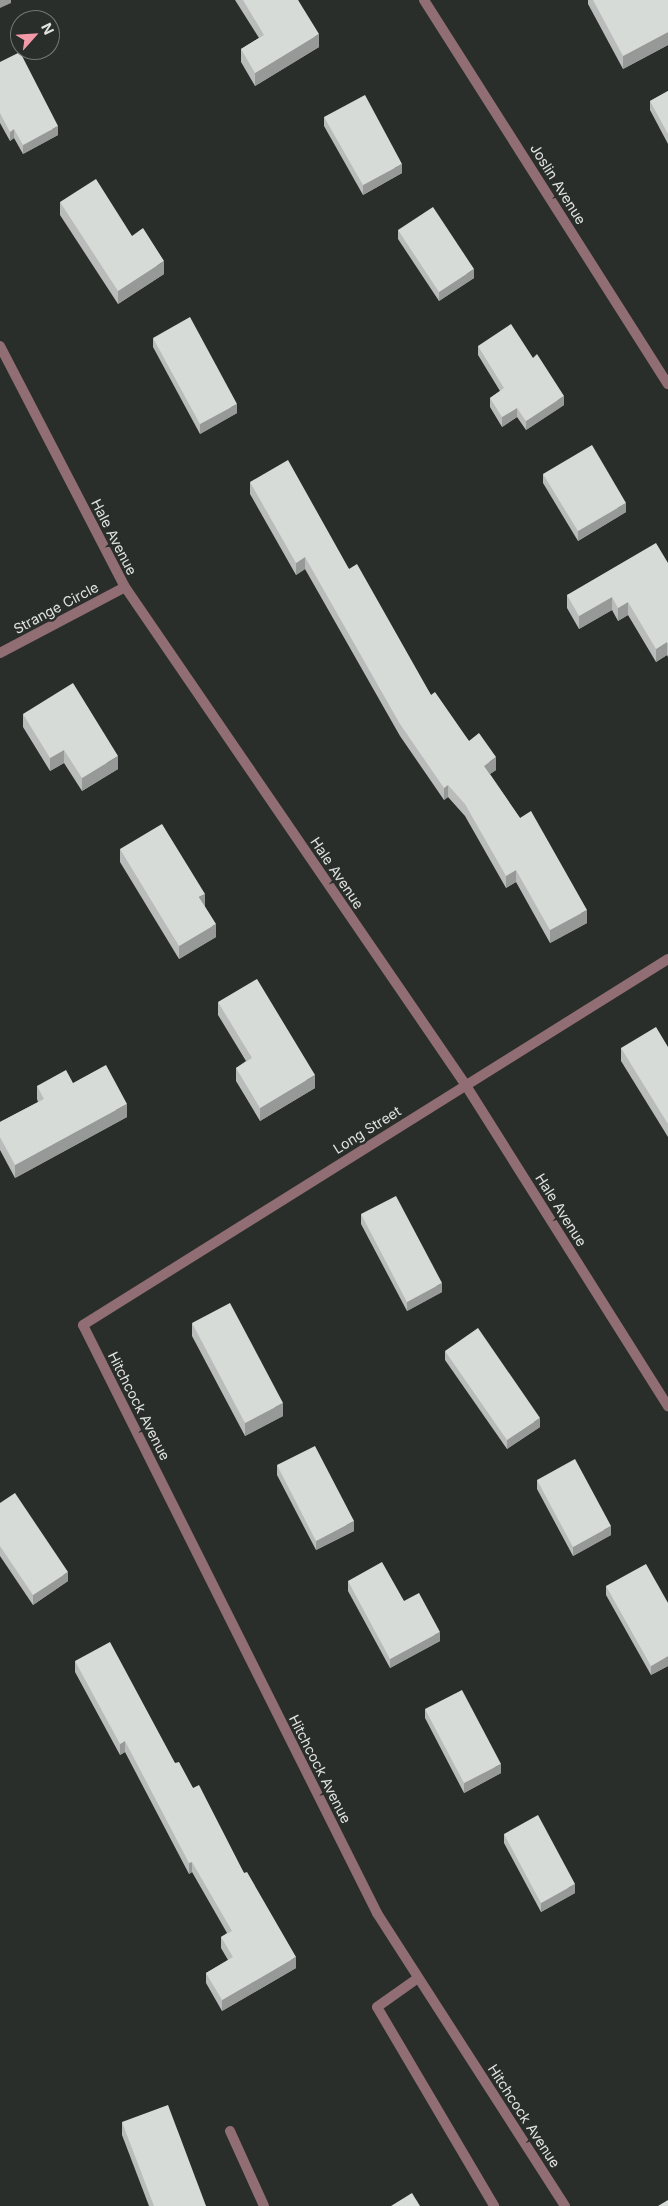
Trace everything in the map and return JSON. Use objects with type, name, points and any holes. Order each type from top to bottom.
[{"type":"street","name":"Joslin Avenue","points":[[424,0],[668,384]]},
{"type":"street","name":"Hale Avenue","points":[[0,346],[125,587],[465,1084],[668,1406]]},
{"type":"street","name":"Strange Circle","points":[[0,653],[125,587]]},
{"type":"street","name":"Long Street","points":[[83,1325],[465,1084],[668,960]]},
{"type":"street","name":"Hitchcock Avenue","points":[[83,1325],[377,1913],[565,2206]]},
{"type":"street","points":[[418,1978],[377,2007],[494,2206]]},
{"type":"street","points":[[230,2132],[264,2206]]},
{"type":"building","points":[[243,0],[298,0],[319,34],[255,73],[241,49],[264,35]]},
{"type":"building","points":[[593,0],[668,0],[668,32],[623,56]]},
{"type":"building","points":[[10,57],[10,60],[24,60],[58,126],[23,145],[14,129],[10,132],[0,113],[0,62]]},
{"type":"building","points":[[668,91],[668,134],[650,101]]},
{"type":"building","points":[[365,95],[402,164],[363,185],[324,117]]},
{"type":"building","points":[[96,179],[132,236],[143,228],[164,261],[118,291],[60,202]]},
{"type":"building","points":[[433,207],[474,269],[439,292],[398,230]]},
{"type":"building","points":[[190,317],[237,404],[200,424],[153,338]]},
{"type":"building","points":[[511,324],[533,358],[537,354],[564,396],[526,421],[517,408],[502,417],[490,398],[504,388],[478,346]]},
{"type":"building","points":[[592,445],[626,503],[578,531],[543,474]]},
{"type":"building","points":[[288,460],[349,569],[357,564],[431,695],[435,692],[469,741],[479,733],[496,757],[484,766],[520,818],[531,811],[587,910],[550,930],[516,870],[506,876],[465,804],[448,785],[444,788],[400,724],[305,557],[296,563],[250,482]]},
{"type":"building","points":[[656,543],[668,563],[668,644],[667,642],[656,649],[628,602],[618,608],[612,597],[579,616],[567,595]]},
{"type":"building","points":[[73,683],[118,756],[82,778],[64,750],[50,758],[23,714]]},
{"type":"building","points":[[162,824],[205,894],[199,897],[216,924],[179,946],[120,849]]},
{"type":"building","points":[[257,979],[315,1075],[260,1108],[236,1068],[252,1058],[218,1002]]},
{"type":"building","points":[[656,1027],[668,1047],[668,1124],[621,1048]]},
{"type":"building","points":[[106,1065],[127,1104],[15,1165],[0,1137],[0,1122],[44,1099],[37,1086],[66,1070],[73,1083]]},
{"type":"building","points":[[396,1196],[442,1283],[407,1302],[361,1214]]},
{"type":"building","points":[[230,1303],[283,1403],[245,1423],[192,1323]]},
{"type":"building","points":[[478,1328],[540,1418],[507,1440],[445,1351]]},
{"type":"building","points":[[315,1446],[354,1521],[316,1541],[277,1465]]},
{"type":"building","points":[[575,1459],[611,1526],[573,1547],[537,1480]]},
{"type":"building","points":[[15,1493],[68,1572],[33,1595],[0,1546],[0,1503]]},
{"type":"building","points":[[382,1562],[404,1601],[419,1593],[440,1632],[390,1659],[348,1581]]},
{"type":"building","points":[[646,1564],[668,1603],[668,1656],[651,1666],[606,1586]]},
{"type":"building","points":[[110,1642],[175,1763],[179,1762],[193,1788],[199,1785],[244,1873],[247,1872],[296,1957],[222,2000],[206,1973],[233,1957],[221,1937],[232,1931],[192,1862],[189,1863],[125,1741],[120,1744],[75,1661]]},
{"type":"building","points":[[462,1690],[501,1764],[464,1783],[425,1709]]},
{"type":"building","points":[[538,1815],[575,1884],[541,1903],[504,1834]]},
{"type":"building","points":[[168,2105],[206,2206],[154,2206],[122,2122]]},
{"type":"building","points":[[412,2193],[420,2206],[391,2206]]},
{"type":"building","points":[[668,2200],[668,2206],[658,2206]]}]
